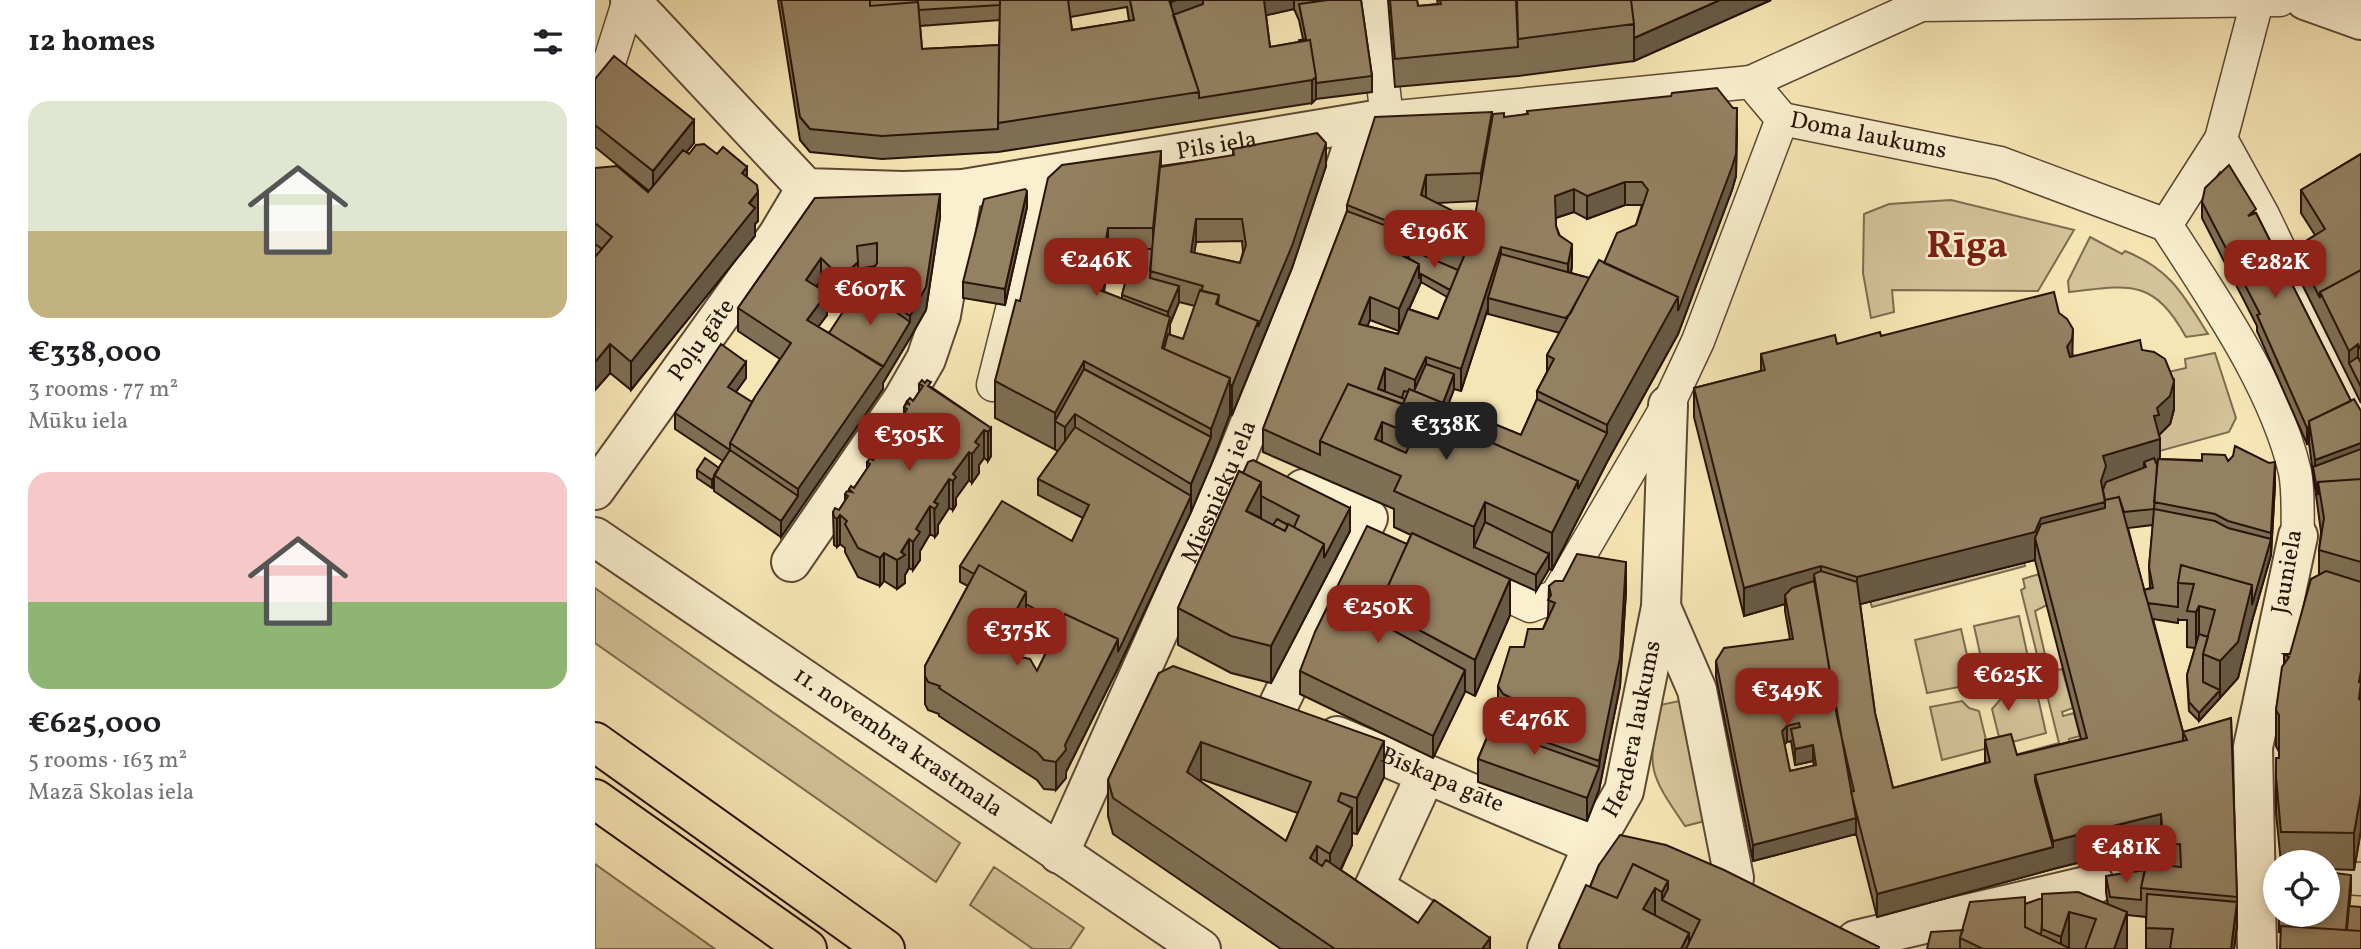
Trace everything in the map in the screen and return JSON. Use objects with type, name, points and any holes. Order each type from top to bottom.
[{"type":"main road","points":[[595,742],[885,949]]},
{"type":"main road","points":[[595,799],[807,949]]},
{"type":"street","points":[[595,79],[610,60],[629,0],[685,55],[806,188]]},
{"type":"street","points":[[1373,0],[1373,120]]},
{"type":"street","points":[[2305,0],[2361,20]]},
{"type":"street","points":[[1782,119],[1751,82],[1920,3],[2269,1],[2221,139],[2166,225]]},
{"type":"street","name":"Pils iela","points":[[806,188],[903,191],[963,189],[1373,120],[1751,82]]},
{"type":"street","name":"Doma laukums","points":[[1447,568],[1530,606],[1556,596],[1668,405],[1698,341],[1782,119],[2000,163],[2166,225]]},
{"type":"street","name":"Miesnieku iela","points":[[1059,854],[1161,663],[1235,458],[1373,120]]},
{"type":"street","points":[[2221,139],[2263,215],[2361,419]]},
{"type":"street","points":[[993,384],[1046,174]]},
{"type":"street","name":"Poļu gāte","points":[[595,490],[778,235],[806,188]]},
{"type":"street","points":[[791,562],[903,399],[926,359],[941,315],[963,189]]},
{"type":"street","name":"Jauniela","points":[[2166,225],[2235,333],[2281,430],[2295,474],[2300,591],[2253,747],[2264,850]]},
{"type":"street","name":"Herdera laukums","points":[[1593,845],[1624,791],[1661,607],[1668,405]]},
{"type":"street","points":[[1235,458],[1369,518],[1375,535],[1276,710]]},
{"type":"street","name":"11. novembra krastmala","points":[[595,537],[1201,949]]},
{"type":"street","name":"Herdera laukums","points":[[1661,607],[1697,690],[1734,878]]},
{"type":"street","name":"Bīskapa gāte","points":[[1237,694],[1593,845]]},
{"type":"street","points":[[1426,774],[1374,887],[1448,934]]},
{"type":"street","points":[[1547,949],[1593,845],[1636,839]]},
{"type":"street","points":[[1697,863],[1771,896]]},
{"type":"street","points":[[2340,878],[2361,880]]},
{"type":"street","points":[[1819,921],[1864,945],[2095,884]]},
{"type":"street","name":"Jauniela","points":[[2257,949],[2263,898]]},
{"type":"shaded area","points":[[1951,200],[2074,230],[2038,291],[1892,290],[1894,312],[1871,318],[1863,273],[1864,214],[1889,204]]},
{"type":"shaded area","points":[[2090,237],[2122,254],[2125,251],[2140,258],[2164,275],[2183,295],[2208,334],[2186,337],[2162,304],[2151,295],[2138,290],[2108,288],[2069,292],[2068,281]]},
{"type":"shaded area","points":[[2215,353],[2236,418],[2229,432],[2156,452],[2157,436],[2170,424],[2174,409],[2142,378],[2186,368],[2185,359]]},
{"type":"shaded area","points":[[2024,563],[2025,566],[1872,607],[1870,600]]},
{"type":"shaded area","points":[[2039,574],[2047,605],[2035,611],[2049,672],[2062,669],[2073,708],[2062,712],[2063,716],[2074,713],[2080,736],[2069,739],[2070,744],[2011,756],[2059,743],[2021,590],[2025,588],[2023,579]]},
{"type":"shaded area","points":[[595,588],[960,843],[936,882],[595,643]]},
{"type":"shaded area","points":[[2019,616],[2031,671],[2000,678],[1993,670],[1983,667],[1974,626]]},
{"type":"shaded area","points":[[1961,629],[1970,668],[1961,676],[1959,687],[1927,693],[1915,640]]},
{"type":"shaded area","points":[[2035,684],[2046,733],[2001,745],[1992,709],[2000,700],[2003,690]]},
{"type":"shaded area","points":[[1689,699],[1713,819],[1685,826],[1657,781],[1652,757],[1660,705]]},
{"type":"shaded area","points":[[1962,701],[1969,708],[1979,711],[1988,748],[1942,760],[1930,707]]},
{"type":"shaded area","points":[[595,864],[715,949],[595,949]]},
{"type":"shaded area","points":[[994,867],[1084,928],[1070,949],[1033,949],[970,905]]},
{"type":"building","points":[[781,0],[870,0],[870,6],[918,2],[922,49],[999,45],[998,129],[882,136],[810,129],[800,117]]},
{"type":"building","points":[[870,0],[1000,0],[1000,5],[919,10],[918,2],[870,6]]},
{"type":"building","points":[[1000,0],[1068,0],[1072,30],[1134,20],[1130,0],[1169,0],[1199,92],[998,123]]},
{"type":"building","points":[[1203,0],[1264,0],[1270,47],[1310,40],[1316,77],[1312,80],[1199,98],[1173,15],[1203,4]]},
{"type":"building","points":[[1328,0],[1361,0],[1372,76],[1316,83],[1310,40],[1299,42],[1306,39],[1299,4]]},
{"type":"building","points":[[1390,0],[1417,0],[1418,6],[1441,4],[1440,0],[1516,0],[1518,47],[1395,59]]},
{"type":"building","points":[[1517,0],[1631,0],[1634,24],[1518,39]]},
{"type":"building","points":[[1631,0],[1720,0],[1634,38]]},
{"type":"building","points":[[614,56],[694,120],[653,171],[595,125],[595,79]]},
{"type":"building","points":[[1717,88],[1733,108],[1737,108],[1736,154],[1678,311],[1678,297],[1604,263],[1617,233],[1636,225],[1648,190],[1642,182],[1625,182],[1587,196],[1574,189],[1555,196],[1559,235],[1572,244],[1568,264],[1501,247],[1461,369],[1426,357],[1415,380],[1385,368],[1378,389],[1405,399],[1403,404],[1348,384],[1320,441],[1320,455],[1263,429],[1347,211],[1411,235],[1403,256],[1419,264],[1399,309],[1370,297],[1359,324],[1398,334],[1408,309],[1438,319],[1471,239],[1493,114],[1504,113],[1504,117],[1528,114],[1527,111],[1671,96],[1672,93]]},
{"type":"building","points":[[1492,112],[1481,173],[1426,175],[1421,195],[1473,221],[1464,252],[1347,205],[1375,117]]},
{"type":"building","points":[[1317,133],[1326,143],[1292,246],[1258,327],[1258,321],[1218,305],[1219,295],[1201,291],[1203,286],[1150,271],[1160,167],[1234,155],[1233,149]],"holes":[[[1196,219],[1242,219],[1246,245],[1240,263],[1191,252]]]},
{"type":"building","points":[[704,144],[717,154],[723,147],[747,167],[742,173],[757,185],[758,192],[749,203],[755,208],[631,362],[610,344],[595,362],[595,257],[612,237],[595,223],[595,168],[617,166],[648,192],[683,150],[689,154],[696,145]]},
{"type":"building","points":[[1161,151],[1153,228],[1108,228],[1097,289],[1170,317],[1162,348],[1230,378],[1211,429],[1084,361],[1055,413],[995,381],[1016,300],[1020,301],[1048,178],[1062,165]]},
{"type":"building","points":[[2361,154],[2361,270],[2320,292],[2320,298],[2295,248],[2325,229],[2301,190]]},
{"type":"building","points":[[2229,165],[2256,209],[2248,216],[2256,213],[2351,401],[2309,421],[2307,428],[2257,315],[2260,314],[2202,202],[2205,188]]},
{"type":"building","points":[[1025,189],[1027,191],[1005,289],[963,282],[984,199]]},
{"type":"building","points":[[940,194],[926,287],[910,316],[865,283],[877,263],[877,243],[857,246],[858,262],[841,278],[821,258],[806,280],[827,293],[807,320],[883,366],[798,489],[730,443],[755,397],[791,343],[738,308],[815,198]]},
{"type":"building","points":[[595,244],[602,249],[595,257]]},
{"type":"building","points":[[1134,249],[1152,249],[1150,278],[1179,286],[1168,312],[1122,295]]},
{"type":"building","points":[[1411,250],[1458,270],[1450,290],[1421,274],[1419,279],[1419,264],[1408,258]]},
{"type":"building","points":[[1501,254],[1589,278],[1570,314],[1565,318],[1488,298]]},
{"type":"building","points":[[1599,260],[1678,297],[1607,425],[1537,391],[1554,359],[1547,355]]},
{"type":"building","points":[[2361,270],[2361,350],[2358,344],[2349,351],[2320,292]]},
{"type":"building","points":[[860,286],[910,322],[883,367],[829,333]]},
{"type":"building","points":[[1200,290],[1219,295],[1216,304],[1258,321],[1232,386],[1230,378],[1164,349],[1168,334],[1183,339]]},
{"type":"building","points":[[2054,292],[2059,313],[2073,329],[2072,339],[2067,347],[2070,357],[2140,340],[2142,350],[2154,352],[2165,359],[2174,381],[2170,396],[2157,408],[2159,415],[2154,416],[2160,439],[2103,456],[2106,466],[2101,481],[2105,502],[2041,518],[2035,532],[1857,577],[1821,566],[1744,588],[1694,388],[1765,370],[1761,354],[1835,335],[1837,344],[1880,332],[1881,336]]},
{"type":"building","points":[[721,344],[746,362],[728,387],[752,402],[730,443],[730,450],[675,413]]},
{"type":"building","points":[[2358,357],[2361,363],[2361,387],[2349,363]]},
{"type":"building","points":[[1426,364],[1454,374],[1443,403],[1414,391]]},
{"type":"building","points":[[1084,369],[1211,437],[1191,484],[1075,414],[1065,427],[1055,421]]},
{"type":"building","points":[[922,380],[925,383],[927,380],[931,382],[928,386],[991,428],[988,432],[984,430],[975,442],[979,445],[972,454],[969,452],[953,474],[956,477],[953,481],[949,479],[934,502],[938,504],[935,509],[930,506],[916,529],[920,532],[913,542],[909,539],[901,552],[905,555],[897,560],[884,553],[880,558],[858,548],[845,524],[847,521],[840,515],[837,519],[833,512],[835,508],[839,510],[848,496],[845,494],[847,491],[852,492],[849,489],[851,486],[854,488],[870,464],[867,462],[870,458],[873,460],[889,437],[886,434],[888,431],[892,433],[907,409],[904,407],[907,403],[910,405],[907,401],[910,398],[913,401],[923,386],[919,384]]},
{"type":"building","points":[[1348,384],[1423,412],[1578,481],[1552,533],[1485,502],[1474,527],[1394,491],[1401,476],[1320,441]],"holes":[[[1382,422],[1414,435],[1406,453],[1375,439]]]},
{"type":"building","points":[[1409,389],[1521,435],[1537,399],[1607,433],[1578,489],[1578,481],[1403,404]]},
{"type":"building","points":[[2354,399],[2361,411],[2361,443],[2315,460],[2309,421]]},
{"type":"building","points":[[1075,427],[1191,496],[1118,652],[1118,639],[1065,614],[1060,623],[1026,604],[1026,592],[979,565],[974,574],[960,566],[1002,501],[1072,541],[1089,505],[1038,479]]},
{"type":"building","points":[[2235,446],[2269,463],[2275,462],[2271,533],[2228,521],[2215,514],[2154,502],[2158,459],[2202,461],[2202,454],[2225,455],[2228,461],[2233,456]]},
{"type":"building","points":[[2361,449],[2361,479],[2318,482],[2318,495],[2313,467]]},
{"type":"building","points":[[730,450],[798,496],[781,521],[714,475]]},
{"type":"building","points":[[705,458],[719,468],[712,480],[697,470]]},
{"type":"building","points":[[2154,458],[2157,465],[2154,509],[2124,512],[2119,497],[2105,500],[2103,490],[2106,482],[2146,467],[2144,462]]},
{"type":"building","points":[[1253,460],[1350,508],[1324,558],[1324,544],[1294,527],[1299,516],[1261,496],[1261,482],[1243,473],[1248,462]]},
{"type":"building","points":[[1239,471],[1261,482],[1246,511],[1285,531],[1288,524],[1324,544],[1271,646],[1231,636],[1178,608]]},
{"type":"building","points":[[2361,479],[2361,562],[2319,550],[2324,518],[2318,482]]},
{"type":"building","points":[[2119,497],[2183,732],[2183,741],[2035,775],[2053,847],[1877,894],[1851,792],[1854,791],[1837,717],[1814,574],[1821,571],[1857,582],[1875,713],[1893,788],[1990,762],[1985,740],[2011,734],[2017,755],[2087,738],[2035,538],[2041,524],[2105,508],[2105,500]]},
{"type":"building","points":[[2154,509],[2215,521],[2228,528],[2271,539],[2252,605],[2252,585],[2181,565],[2178,607],[2148,603],[2144,590],[2153,588],[2149,567]]},
{"type":"building","points":[[1277,519],[1288,525],[1285,531],[1273,525]]},
{"type":"building","points":[[1485,522],[1549,554],[1536,575],[1474,547]]},
{"type":"building","points":[[1367,526],[1407,544],[1378,608],[1378,622],[1465,670],[1433,736],[1300,671],[1315,632]]},
{"type":"building","points":[[1412,533],[1510,579],[1475,660],[1378,608]]},
{"type":"building","points":[[1577,554],[1626,562],[1620,658],[1599,761],[1512,730],[1522,703],[1503,694],[1498,686],[1510,647],[1524,647],[1528,629],[1543,629],[1555,603],[1548,600],[1551,595],[1549,586],[1555,581],[1563,581]]},
{"type":"building","points":[[979,565],[1026,592],[998,644],[1016,656],[1030,659],[1037,671],[1065,614],[1118,639],[1065,745],[1066,750],[1056,762],[1044,760],[1037,752],[939,688],[940,686],[928,682],[925,676],[925,666]]},
{"type":"building","points":[[2181,565],[2252,585],[2238,642],[2220,661],[2203,654],[2215,610],[2199,606],[2196,612],[2187,611],[2194,584],[2178,583]]},
{"type":"building","points":[[2326,571],[2361,582],[2361,794],[2354,833],[2281,832],[2276,777],[2279,715],[2276,710],[2282,667],[2289,657],[2284,654],[2290,654],[2311,579]]},
{"type":"building","points":[[1814,581],[1856,818],[1753,845],[1716,661],[1724,648],[1793,639],[1785,595],[1792,588]],"holes":[[[1799,723],[1800,727],[1791,729],[1795,749],[1813,745],[1816,765],[1790,771],[1782,731],[1787,726]]]},
{"type":"building","points":[[2199,634],[2208,637],[2203,654],[2203,682],[2220,690],[2199,713],[2189,702],[2187,675]]},
{"type":"building","points":[[1173,666],[1384,741],[1357,798],[1341,793],[1338,801],[1352,808],[1330,854],[1317,846],[1310,858],[1322,866],[1326,860],[1418,923],[1434,900],[1490,938],[1482,949],[1335,949],[1113,798],[1108,780],[1159,673]],"holes":[[[1201,742],[1311,782],[1286,841],[1187,772]]]},
{"type":"building","points":[[1503,699],[1520,707],[1512,736],[1599,767],[1587,798],[1478,759]]},
{"type":"building","points":[[2231,718],[2237,897],[2141,888],[2146,863],[2181,867],[2180,844],[2164,845],[2161,814],[2053,841],[2035,775],[2187,740],[2183,732]]},
{"type":"building","points":[[1620,835],[1666,845],[1724,870],[1879,947],[1686,949],[1700,920],[1662,900],[1668,889],[1668,881],[1633,864],[1617,898],[1590,887],[1599,865]]},
{"type":"building","points":[[1633,864],[1668,881],[1662,892],[1655,888],[1643,909],[1689,933],[1681,949],[1560,949],[1559,945],[1586,885],[1617,898]]},
{"type":"building","points":[[2145,870],[2141,900],[2110,897],[2106,876]]},
{"type":"building","points":[[2340,874],[2351,875],[2346,930],[2297,927],[2340,927]]},
{"type":"building","points":[[2078,892],[2127,912],[2114,949],[2085,949],[2096,919],[2069,912],[2061,937],[2042,929],[2042,894]]},
{"type":"building","points":[[2147,894],[2237,902],[2231,949],[2170,949],[2173,929],[2146,928]]},
{"type":"building","points":[[2025,897],[2025,927],[2071,949],[1983,949],[1960,938],[1970,902]]},
{"type":"building","points":[[2042,898],[2041,935],[2025,927],[2025,904]]},
{"type":"building","points":[[2349,906],[2361,907],[2361,931],[2347,930]]},
{"type":"building","points":[[2281,927],[2361,931],[2361,949],[2280,949]]},
{"type":"building","points":[[1963,930],[1960,949],[1927,949],[1931,932]]},
{"type":"district","name":"Rīga","points":[[1967,247]]}]
